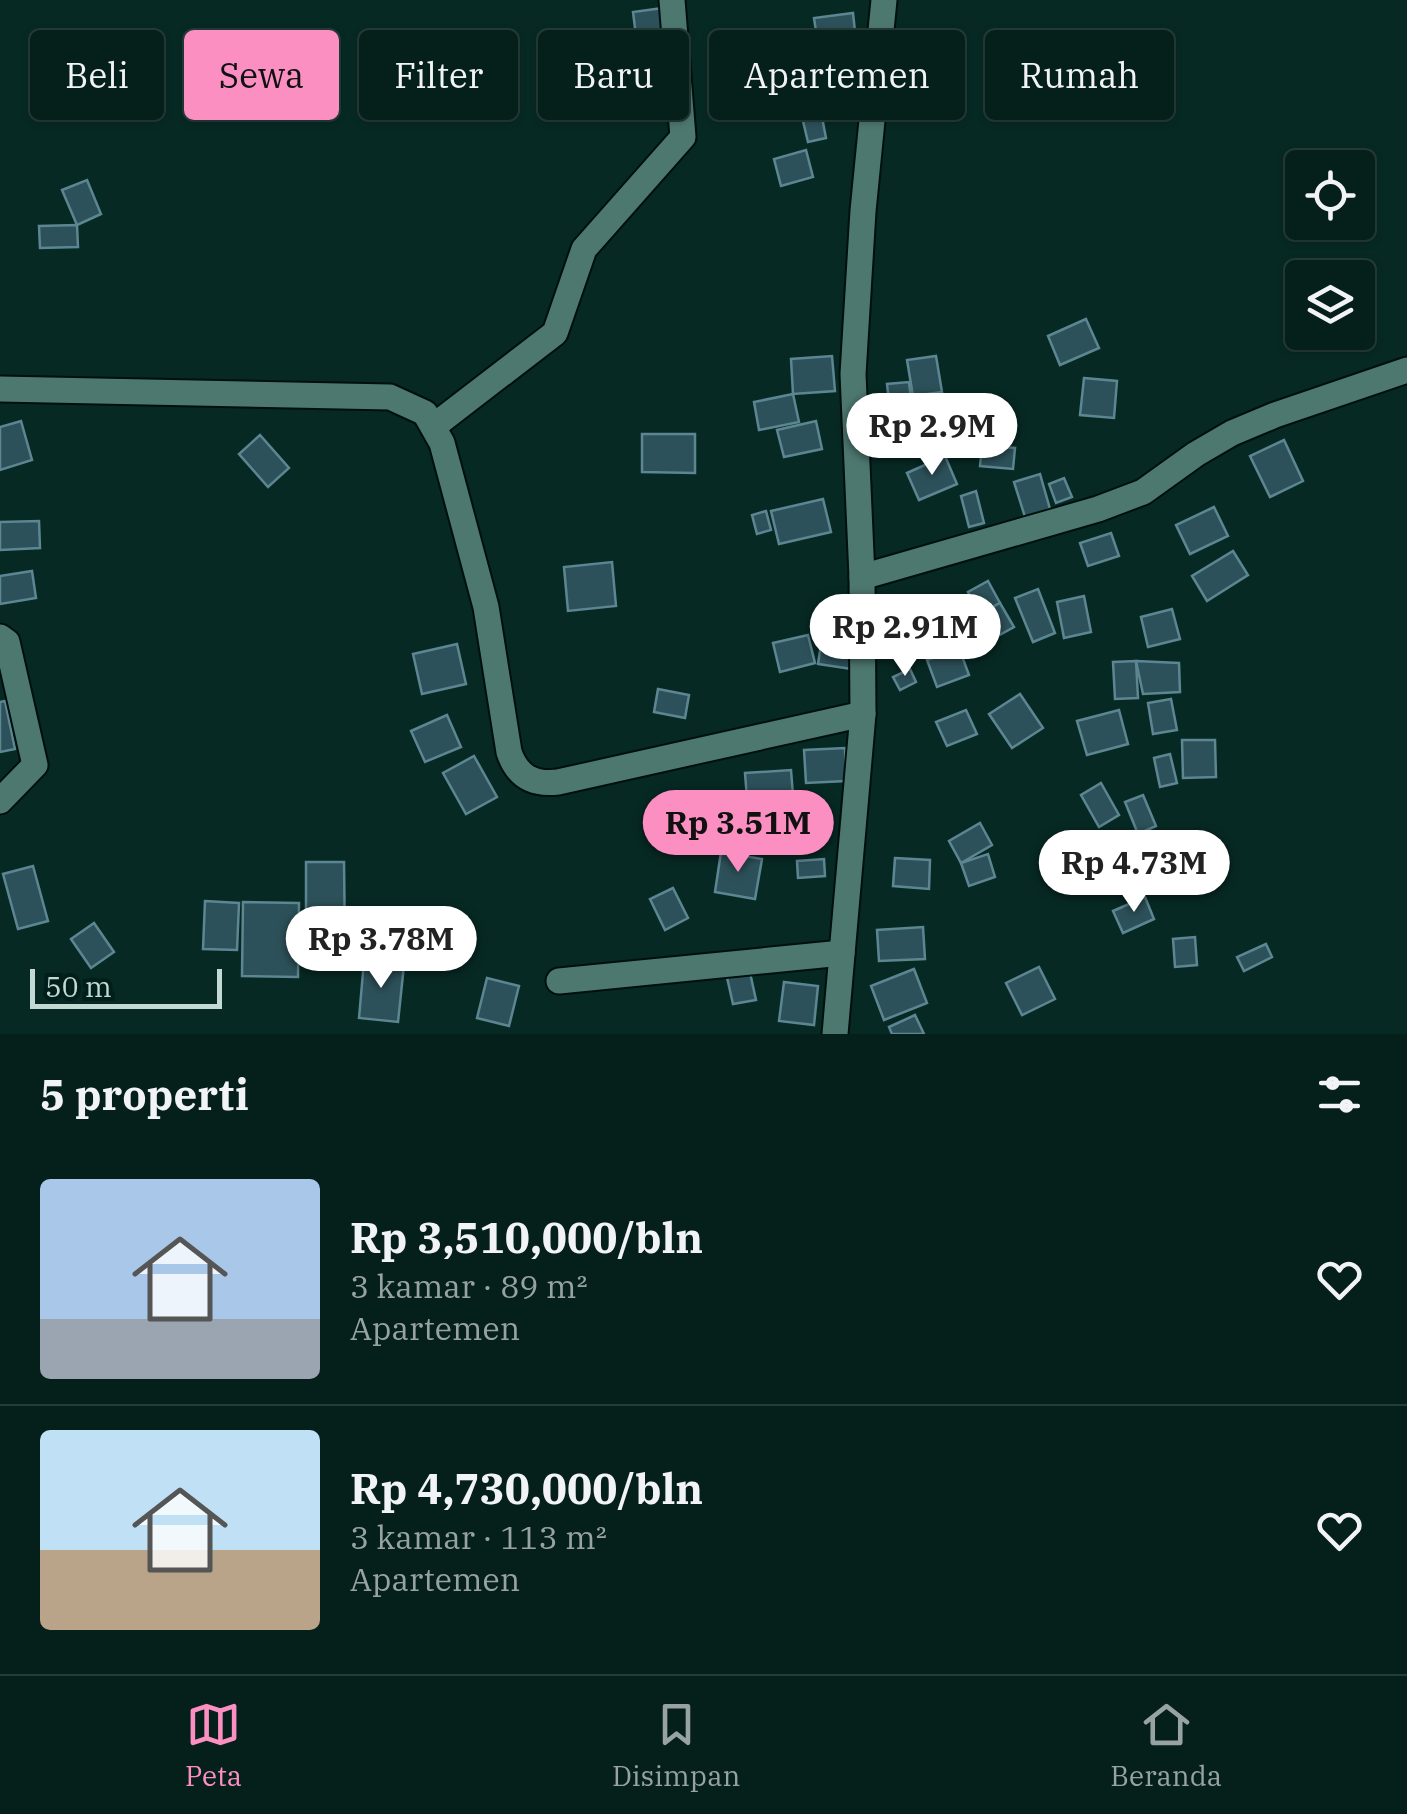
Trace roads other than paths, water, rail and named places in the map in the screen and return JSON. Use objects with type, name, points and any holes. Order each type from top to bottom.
[{"type":"street","points":[[434,426],[556,333],[584,249],[683,137],[672,0]]},
{"type":"street","points":[[835,1034],[863,714],[853,374],[863,212],[884,0]]},
{"type":"street","points":[[862,578],[1143,492],[1196,454],[1246,427],[1407,370]]},
{"type":"street","points":[[0,389],[390,397],[425,413],[447,460],[486,606],[509,752],[516,768],[527,779],[558,782],[863,714]]},
{"type":"street","points":[[0,637],[7,642],[35,766],[0,801]]},
{"type":"street","points":[[559,981],[842,952]]}]
